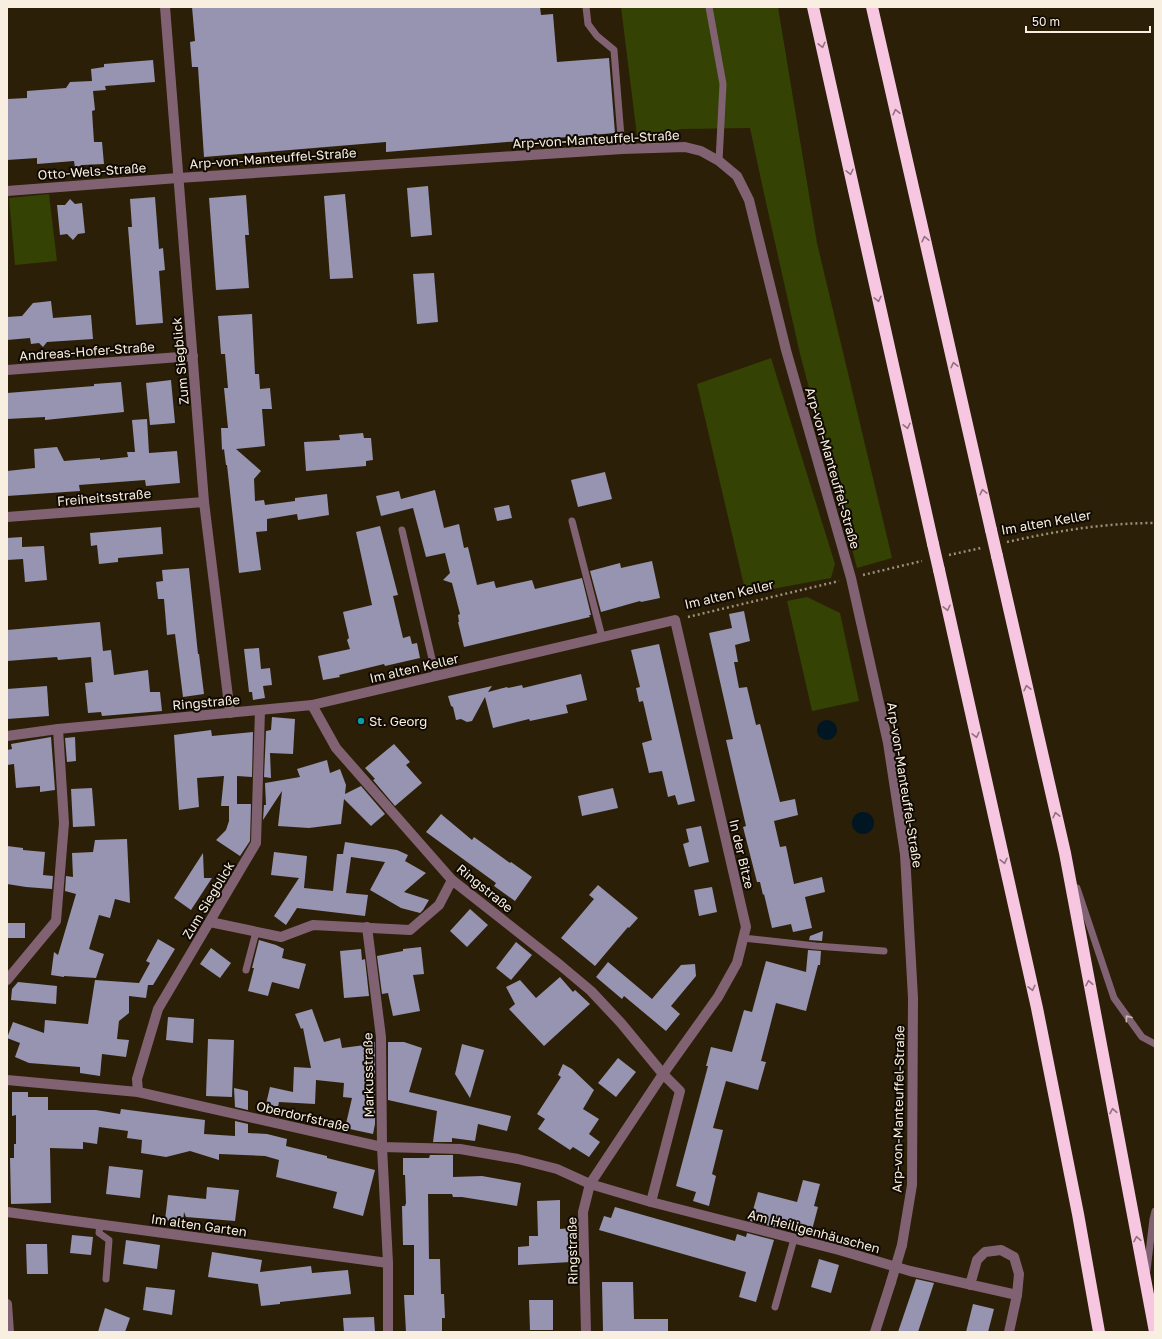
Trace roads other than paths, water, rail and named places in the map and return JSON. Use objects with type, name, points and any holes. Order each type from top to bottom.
[{"type":"highway","points":[[813,7],[1038,1016],[1078,1214],[1099,1332]]},
{"type":"highway","points":[[872,7],[1065,853],[1155,1332]]},
{"type":"street","name":"Zum Siegblick","points":[[165,7],[204,502],[230,713]]},
{"type":"street","name":"Arp-von-Manteuffel-Straße","points":[[178,178],[622,149],[685,147],[701,151],[719,160],[737,176],[749,200],[786,350],[851,578],[888,744],[906,854],[913,998],[912,1185],[902,1245],[874,1332]]},
{"type":"street","name":"Otto-Wels-Straße","points":[[7,191],[178,178]]},
{"type":"street","name":"Andreas-Hofer-Straße","points":[[7,370],[193,356]]},
{"type":"street","name":"Freiheitsstraße","points":[[7,517],[204,502]]},
{"type":"street","name":"Im alten Keller","points":[[312,705],[675,620]]},
{"type":"street","name":"In der Bitze","points":[[663,1074],[718,997],[736,963],[746,927],[675,620]]},
{"type":"street","name":"Ringstraße","points":[[7,736],[58,728],[312,705],[336,748],[452,880],[591,991],[621,1023],[663,1074],[590,1184],[583,1212],[586,1332]]},
{"type":"street","name":"Zum Siegblick","points":[[138,1092],[137,1079],[158,1009],[256,843],[260,710]]},
{"type":"street","points":[[7,980],[56,921],[64,823],[58,728]]},
{"type":"street","points":[[210,922],[281,937],[312,925],[410,930],[439,905],[452,880]]},
{"type":"street","name":"Markusstraße","points":[[367,927],[381,1037],[382,1147],[388,1263],[388,1332]]},
{"type":"street","points":[[651,1202],[680,1091],[663,1074]]},
{"type":"street","name":"Oberdorfstraße","points":[[7,1080],[138,1092],[382,1147],[460,1149],[518,1159],[556,1169],[590,1184]]},
{"type":"street","name":"Am Heiligenhäuschen","points":[[590,1184],[651,1202],[910,1271],[1017,1295]]},
{"type":"street","name":"Im alten Garten","points":[[7,1212],[388,1263]]},
{"type":"street","points":[[970,1284],[977,1260],[984,1252],[1001,1250],[1014,1257],[1019,1274],[1017,1295],[1009,1332]]},
{"type":"street","points":[[7,1304],[9,1332]]},
{"type":"lane","points":[[586,7],[588,24],[597,36],[614,50],[622,149]]},
{"type":"lane","points":[[709,7],[723,84],[719,160]]},
{"type":"lane","points":[[572,521],[602,637]]},
{"type":"lane","points":[[402,530],[436,676]]},
{"type":"lane","points":[[1065,853],[1114,998],[1142,1037],[1155,1044]]},
{"type":"lane","points":[[246,970],[256,932]]},
{"type":"lane","points":[[743,938],[884,952]]},
{"type":"lane","points":[[1145,1282],[1155,1211]]},
{"type":"lane","points":[[100,1225],[99,1233],[109,1240],[106,1279]]},
{"type":"lane","points":[[775,1307],[794,1239]]},
{"type":"water","points":[[827,720],[834,723],[837,730],[834,737],[827,740],[820,737],[817,730],[820,723]]},
{"type":"water","points":[[863,812],[871,815],[874,823],[871,831],[863,834],[855,831],[852,823],[855,815]]},
{"type":"place","name":"St. Georg","points":[[361,721]]}]
